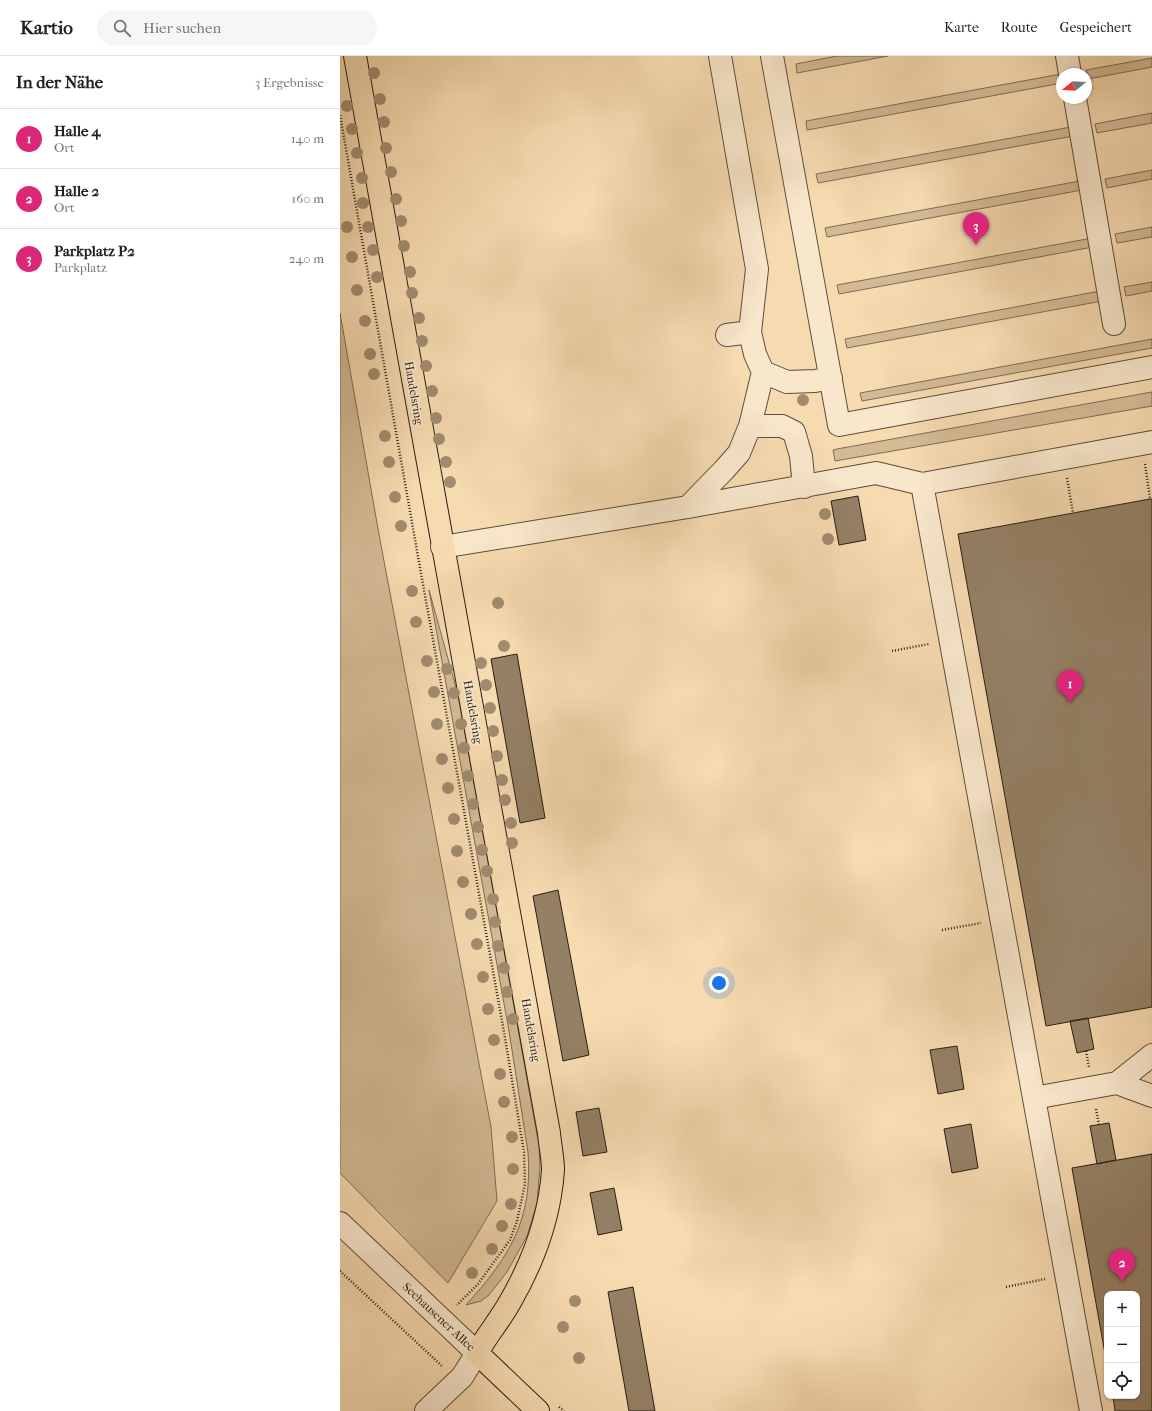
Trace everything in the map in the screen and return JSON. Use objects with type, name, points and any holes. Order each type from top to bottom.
[{"type":"main road","name":"Handelsring","points":[[354,56],[549,1133],[553,1168],[549,1205],[540,1235],[527,1268],[510,1303],[485,1338],[477,1353]]},
{"type":"main road","name":"Seehausener Allee","points":[[477,1353],[538,1411]]},
{"type":"street","points":[[688,507],[724,470],[739,452],[750,426],[763,372],[755,354],[750,332],[757,269],[720,56]]},
{"type":"street","points":[[772,56],[839,425],[1152,366]]},
{"type":"street","points":[[1067,56],[1069,68]]},
{"type":"street","points":[[1076,104],[1114,324]]},
{"type":"street","points":[[727,335],[750,332]]},
{"type":"street","points":[[763,372],[787,382],[816,381],[831,378]]},
{"type":"street","points":[[750,426],[782,426],[794,432],[801,456],[814,485]]},
{"type":"street","points":[[442,547],[688,507],[876,473],[922,484],[1147,443]]},
{"type":"street","points":[[922,484],[1091,1411]]},
{"type":"street","points":[[1034,1098],[1117,1083],[1152,1055]]},
{"type":"street","points":[[1117,1083],[1152,1096]]},
{"type":"street","name":"Seehausener Allee","points":[[340,1223],[477,1353]]},
{"type":"street","points":[[426,1411],[459,1381],[477,1353]]},
{"type":"path","points":[[340,114],[504,1032],[524,1152],[525,1184],[510,1240],[478,1284],[455,1306]]},
{"type":"path","points":[[1147,443],[1150,500]]},
{"type":"path","points":[[1063,458],[1073,513]]},
{"type":"path","points":[[340,1271],[459,1381]]},
{"type":"shaded area","points":[[837,56],[888,56],[797,73],[796,64]]},
{"type":"shaded area","points":[[1152,58],[1152,67],[1092,78],[1092,69]]},
{"type":"shaded area","points":[[1056,75],[1056,84],[807,130],[806,121]]},
{"type":"shaded area","points":[[1152,113],[1152,123],[1097,133],[1095,124]]},
{"type":"shaded area","points":[[1071,127],[1073,136],[818,183],[816,174]]},
{"type":"shaded area","points":[[1152,170],[1152,179],[1107,188],[1105,179]]},
{"type":"shaded area","points":[[1080,181],[1082,190],[827,237],[825,228]]},
{"type":"shaded area","points":[[1152,227],[1152,237],[1117,243],[1115,234]]},
{"type":"shaded area","points":[[1092,238],[1093,247],[839,294],[837,285]]},
{"type":"shaded area","points":[[1152,282],[1152,291],[1126,296],[1124,287]]},
{"type":"shaded area","points":[[1100,291],[1102,301],[847,348],[845,339]]},
{"type":"shaded area","points":[[340,313],[380,540],[491,1127],[497,1201],[448,1283],[340,1173]]},
{"type":"shaded area","points":[[1152,339],[1152,348],[862,401],[860,393]]},
{"type":"shaded area","points":[[1152,392],[1152,406],[835,461],[833,450],[837,449]]},
{"type":"shaded area","points":[[429,590],[458,695],[539,1146],[540,1167],[537,1203],[527,1236],[507,1272],[489,1295],[481,1301],[466,1305],[495,1270],[515,1236],[527,1198],[529,1176],[528,1152],[509,1031]]},
{"type":"building","points":[[858,496],[866,540],[839,545],[831,501]]},
{"type":"building","points":[[1152,499],[1152,1007],[1046,1026],[958,534]]},
{"type":"building","points":[[517,654],[545,818],[520,823],[491,659]]},
{"type":"building","points":[[558,890],[589,1055],[563,1061],[533,896]]},
{"type":"building","points":[[1088,1018],[1094,1049],[1077,1053],[1070,1021]]},
{"type":"building","points":[[957,1046],[964,1089],[938,1094],[930,1050]]},
{"type":"building","points":[[599,1108],[607,1152],[583,1156],[576,1112]]},
{"type":"building","points":[[1109,1123],[1116,1160],[1097,1164],[1090,1126]]},
{"type":"building","points":[[971,1124],[978,1168],[952,1173],[944,1129]]},
{"type":"building","points":[[1152,1154],[1152,1411],[1115,1411],[1113,1399],[1140,1399],[1140,1291],[1104,1291],[1104,1348],[1072,1168]]},
{"type":"building","points":[[614,1188],[622,1230],[598,1235],[590,1193]]},
{"type":"building","points":[[633,1287],[655,1411],[629,1411],[608,1292]]},
{"type":"place","name":"Parkplatz P2","points":[[976,245]]},
{"type":"place","name":"Halle 4","points":[[1070,703]]},
{"type":"place","name":"Halle 2","points":[[1122,1282]]}]
